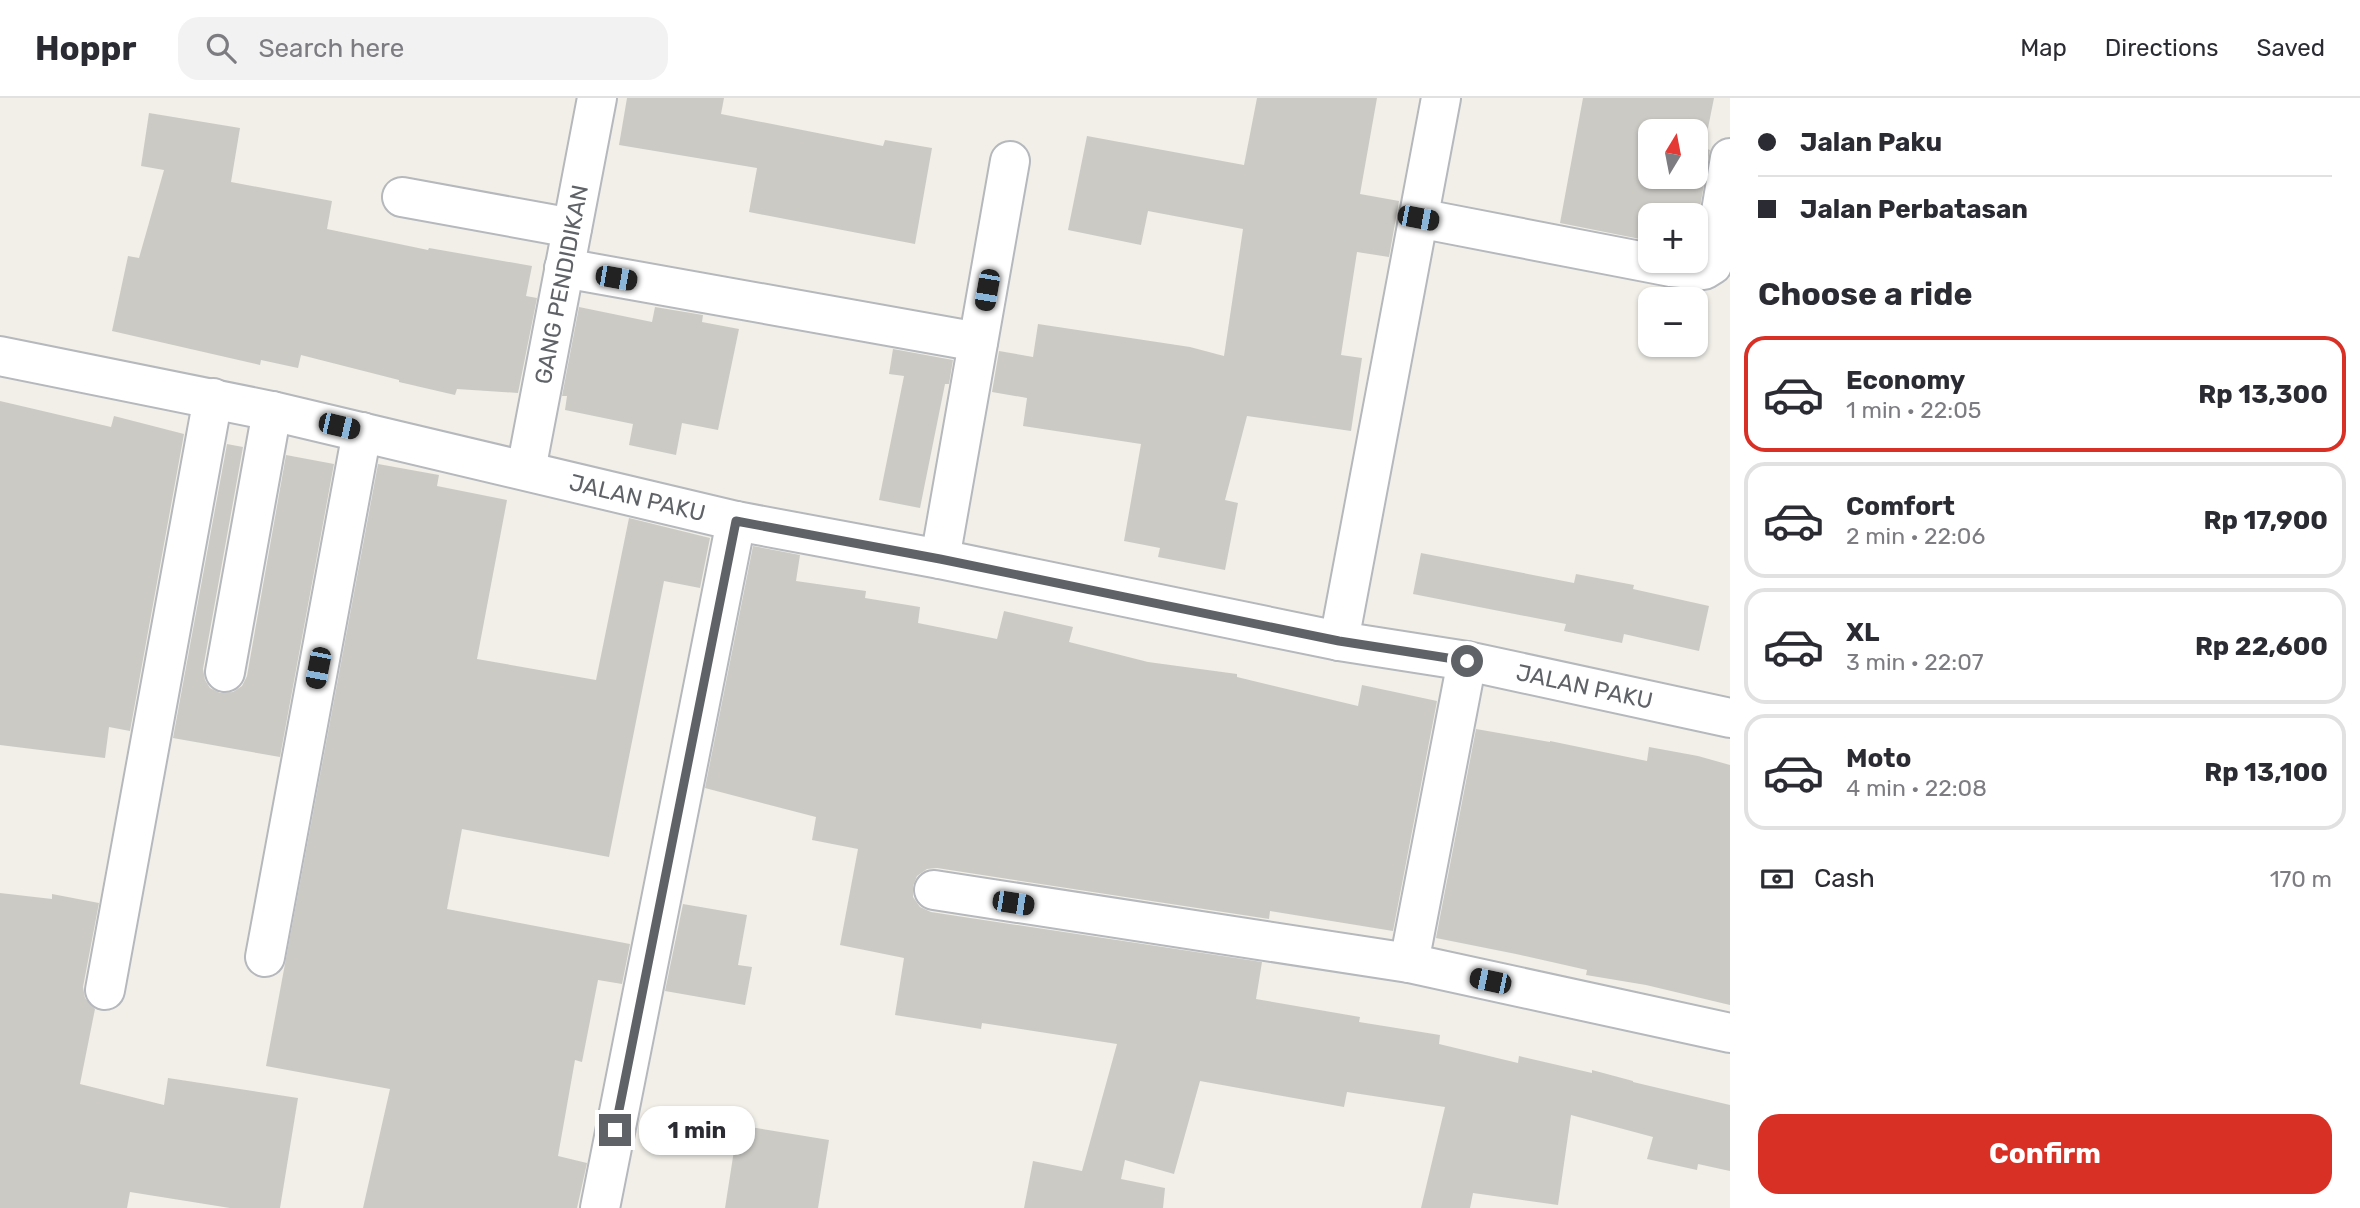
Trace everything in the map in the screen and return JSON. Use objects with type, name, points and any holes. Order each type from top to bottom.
[{"type":"street","name":"GANG PENDIDIKAN","points":[[526,470],[597,98]]},
{"type":"street","points":[[1339,641],[1441,98]]},
{"type":"street","points":[[1418,218],[1671,267],[1704,270],[1712,265],[1730,158]]},
{"type":"street","points":[[940,559],[1010,161]]},
{"type":"street","points":[[402,197],[572,228]]},
{"type":"street","points":[[564,268],[978,342]]},
{"type":"street","name":"JALAN PAKU","points":[[0,356],[272,411],[736,521],[940,559],[1339,641],[1467,661],[1730,718]]},
{"type":"street","points":[[105,990],[213,398]]},
{"type":"street","points":[[225,672],[272,411]]},
{"type":"street","points":[[265,957],[362,432]]},
{"type":"street","points":[[600,1208],[736,521]]},
{"type":"street","points":[[1409,963],[1467,661]]},
{"type":"street","points":[[934,890],[1409,963],[1730,1033]]},
{"type":"building","points":[[627,98],[724,98],[721,114],[883,146],[885,140],[932,148],[915,244],[749,212],[757,168],[619,145]]},
{"type":"building","points":[[1257,98],[1377,98],[1360,194],[1399,201],[1389,257],[1357,252],[1341,355],[1362,358],[1351,431],[1247,416],[1225,500],[1238,503],[1225,570],[1158,557],[1160,548],[1124,541],[1141,444],[1023,426],[1027,398],[992,392],[999,351],[1033,357],[1038,324],[1190,347],[1224,356],[1243,229],[1148,211],[1141,245],[1068,230],[1087,136],[1244,165]]},
{"type":"building","points":[[1583,98],[1714,98],[1708,128],[1708,119],[1638,119],[1638,189],[1703,189],[1701,203],[1638,203],[1638,239],[1560,223]]},
{"type":"building","points":[[149,113],[240,128],[231,182],[332,201],[327,229],[428,250],[429,248],[532,266],[526,296],[537,298],[518,393],[457,389],[455,395],[301,355],[298,368],[261,360],[260,365],[112,331],[128,256],[139,258],[164,170],[141,166]]},
{"type":"building","points":[[579,307],[652,322],[655,307],[703,315],[702,322],[739,329],[718,430],[682,423],[676,455],[629,445],[633,424],[565,410],[567,396],[562,396]]},
{"type":"building","points":[[893,349],[953,360],[949,384],[945,384],[920,508],[879,500],[904,376],[889,374]]},
{"type":"building","points":[[0,401],[111,427],[114,416],[184,434],[130,731],[109,727],[105,758],[0,745]]},
{"type":"building","points":[[227,444],[243,447],[203,669],[210,688],[220,693],[233,692],[242,686],[247,676],[286,455],[334,464],[280,757],[173,738]]},
{"type":"building","points":[[378,464],[439,475],[437,486],[507,500],[477,659],[596,680],[629,518],[710,538],[700,588],[664,581],[609,857],[462,829],[447,909],[630,944],[622,984],[598,980],[582,1062],[575,1060],[558,1156],[587,1163],[577,1208],[363,1208],[390,1089],[266,1066]]},
{"type":"building","points":[[753,546],[800,555],[796,581],[866,591],[865,598],[920,607],[918,623],[997,639],[1004,611],[1073,627],[1069,642],[1148,662],[1237,674],[1237,677],[1358,706],[1362,685],[1437,701],[1393,931],[1270,911],[1269,919],[937,868],[927,869],[917,876],[913,897],[920,907],[931,912],[1262,962],[1256,999],[1360,1017],[1359,1022],[1440,1035],[1439,1044],[1518,1063],[1519,1056],[1592,1073],[1592,1070],[1730,1105],[1730,1171],[1698,1164],[1697,1170],[1647,1159],[1653,1137],[1571,1115],[1558,1205],[1473,1193],[1470,1208],[1421,1208],[1445,1107],[1347,1092],[1344,1107],[1200,1081],[1174,1174],[1125,1160],[1121,1179],[1165,1188],[1163,1208],[1024,1208],[1033,1161],[1082,1171],[1117,1044],[982,1023],[981,1029],[895,1015],[904,958],[840,945],[858,849],[812,840],[816,817],[705,788]]},
{"type":"building","points":[[1421,553],[1574,583],[1576,574],[1634,585],[1633,589],[1709,606],[1699,651],[1624,634],[1622,643],[1564,631],[1566,624],[1413,594]]},
{"type":"building","points":[[1476,729],[1647,761],[1649,747],[1730,765],[1730,1005],[1646,985],[1586,975],[1587,970],[1436,938]]},
{"type":"building","points":[[0,893],[52,899],[52,894],[99,903],[83,987],[85,998],[95,1009],[80,1084],[164,1105],[168,1078],[298,1098],[280,1208],[230,1208],[130,1192],[127,1208],[0,1208]]},
{"type":"building","points":[[683,904],[747,915],[738,965],[752,967],[745,1005],[665,991]]},
{"type":"building","points":[[738,1125],[829,1140],[818,1208],[725,1208]]},
{"type":"route","points":[[615,1130],[736,521],[940,559],[1339,641],[1467,661]]}]
